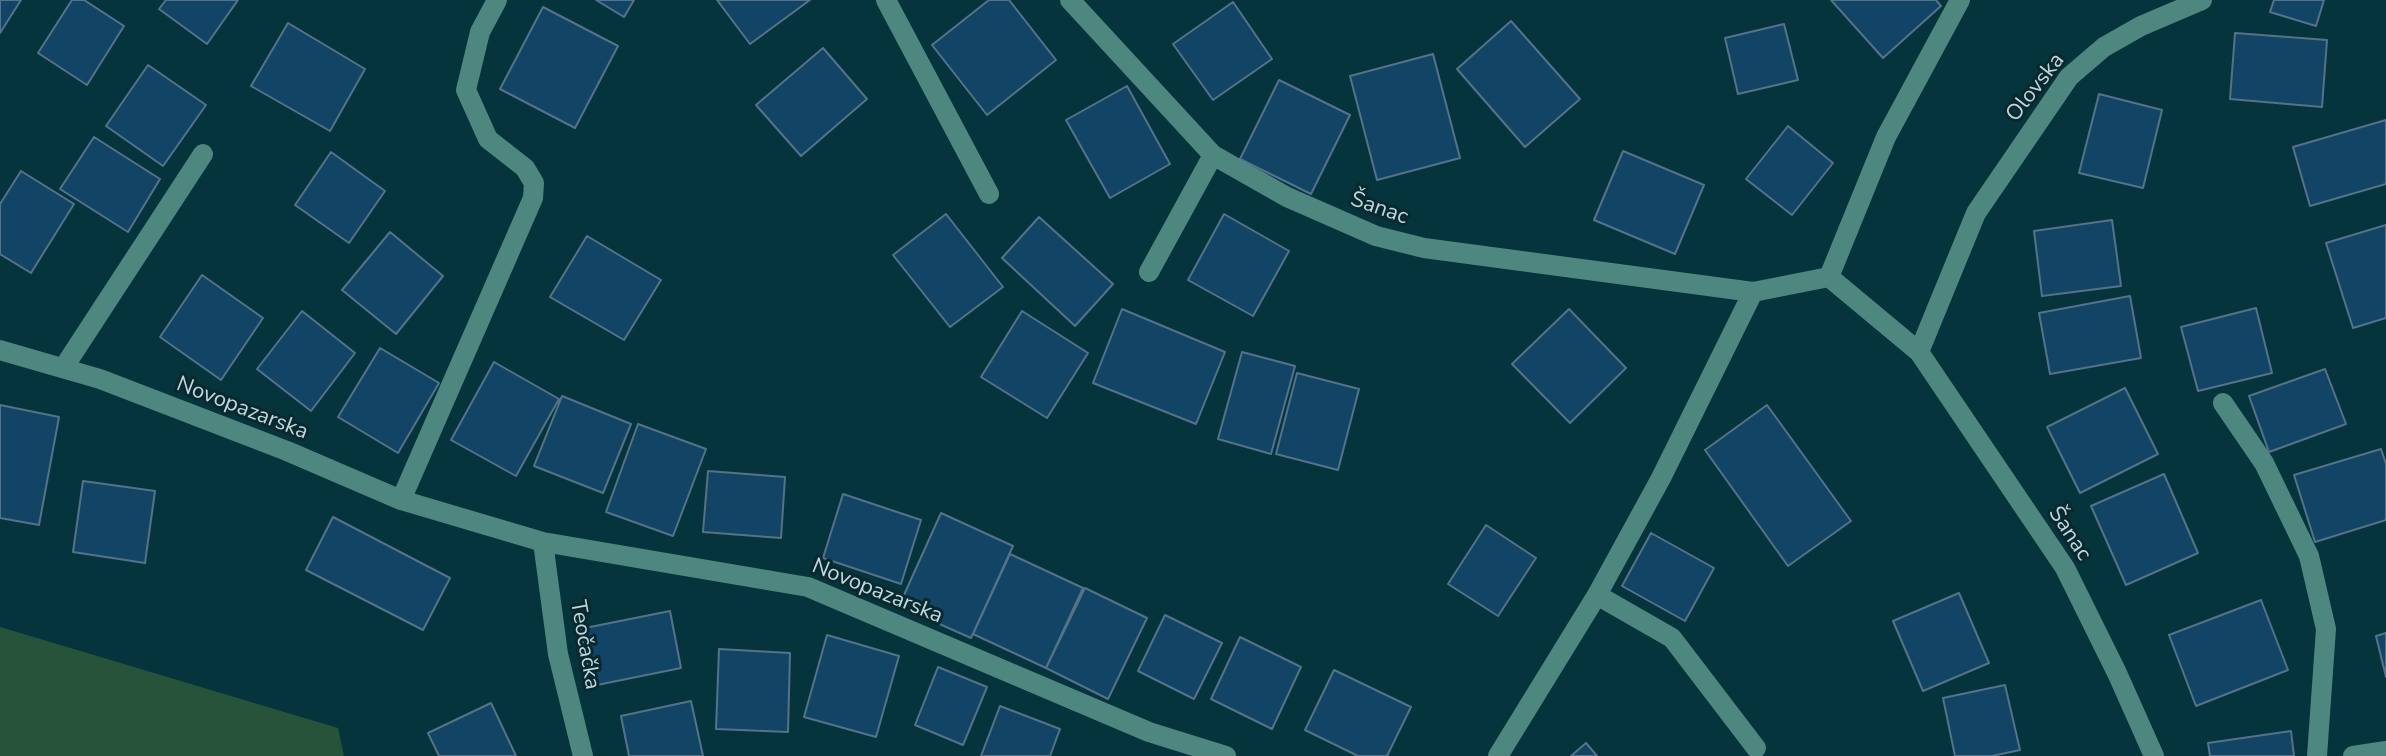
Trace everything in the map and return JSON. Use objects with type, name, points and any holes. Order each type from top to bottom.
[{"type":"street","points":[[401,500],[533,198],[534,183],[525,168],[488,139],[466,90],[480,32],[497,0]]},
{"type":"street","points":[[886,0],[989,194]]},
{"type":"street","name":"Šanac","points":[[1070,0],[1213,155],[1287,197],[1376,236],[1412,245],[1578,270],[1753,292],[1829,277],[1919,352],[2065,568],[2154,756]]},
{"type":"street","points":[[1829,277],[1886,137],[1960,0]]},
{"type":"street","name":"Olovska","points":[[1919,352],[1976,213],[2069,77],[2104,47],[2141,26],[2202,0]]},
{"type":"street","points":[[64,367],[203,154]]},
{"type":"street","points":[[1149,272],[1213,155]]},
{"type":"street","points":[[1498,756],[1597,595],[1661,478],[1753,292]]},
{"type":"street","name":"Novopazarska","points":[[0,350],[100,379],[287,451],[401,500],[543,542],[808,587],[1149,732],[1226,756]]},
{"type":"street","points":[[2223,403],[2264,463],[2309,556],[2326,629],[2317,756]]},
{"type":"street","name":"Teočačka","points":[[543,542],[558,654],[583,756]]},
{"type":"street","points":[[1597,595],[1672,638],[1756,748]]},
{"type":"street","points":[[2353,756],[2386,751]]},
{"type":"green space","points":[[0,627],[338,728],[344,756],[0,756]]},
{"type":"building","points":[[0,0],[21,0],[0,33]]},
{"type":"building","points":[[72,0],[84,0],[124,26],[87,85],[38,53]]},
{"type":"building","points":[[166,0],[238,0],[207,44],[159,9]]},
{"type":"building","points":[[596,0],[634,0],[624,17]]},
{"type":"building","points":[[717,0],[810,0],[750,44]]},
{"type":"building","points":[[989,0],[1009,0],[1056,60],[987,115],[932,45]]},
{"type":"building","points":[[1831,0],[1936,0],[1941,6],[1883,58]]},
{"type":"building","points":[[2274,0],[2324,0],[2316,26],[2270,12]]},
{"type":"building","points":[[1233,2],[1272,59],[1213,100],[1173,44]]},
{"type":"building","points":[[543,7],[618,46],[575,128],[500,89]]},
{"type":"building","points":[[1511,21],[1580,99],[1525,147],[1457,69]]},
{"type":"building","points":[[288,23],[365,69],[330,131],[251,86]]},
{"type":"building","points":[[1784,24],[1798,80],[1738,94],[1725,38]]},
{"type":"building","points":[[2235,33],[2327,40],[2322,107],[2230,99]]},
{"type":"building","points":[[823,48],[867,99],[801,156],[756,105]]},
{"type":"building","points":[[1433,54],[1460,158],[1377,180],[1350,76]]},
{"type":"building","points":[[148,65],[206,105],[163,166],[106,126]]},
{"type":"building","points":[[1279,80],[1350,115],[1311,194],[1240,159]]},
{"type":"building","points":[[1127,86],[1170,164],[1110,198],[1066,120]]},
{"type":"building","points":[[2099,94],[2162,110],[2143,188],[2079,173]]},
{"type":"building","points":[[2386,120],[2386,184],[2310,206],[2293,147]]},
{"type":"building","points":[[1788,126],[1833,163],[1792,215],[1746,179]]},
{"type":"building","points":[[94,137],[160,179],[128,232],[60,189]]},
{"type":"building","points":[[1623,151],[1704,185],[1675,254],[1594,220]]},
{"type":"building","points":[[331,152],[385,191],[349,243],[295,205]]},
{"type":"building","points":[[21,171],[74,204],[31,273],[0,254],[0,204]]},
{"type":"building","points":[[946,214],[1003,287],[950,327],[893,255]]},
{"type":"building","points":[[1224,214],[1289,251],[1253,316],[1188,280]]},
{"type":"building","points":[[1039,217],[1113,284],[1075,326],[1002,258]]},
{"type":"building","points":[[2112,220],[2121,286],[2042,296],[2034,231]]},
{"type":"building","points":[[2386,225],[2386,318],[2353,328],[2326,243]]},
{"type":"building","points":[[390,232],[443,276],[396,334],[342,290]]},
{"type":"building","points":[[587,236],[661,280],[624,340],[550,297]]},
{"type":"building","points":[[202,275],[263,318],[221,380],[160,337]]},
{"type":"building","points":[[2130,296],[2141,358],[2050,374],[2039,313]]},
{"type":"building","points":[[2256,308],[2272,373],[2198,391],[2181,327]]},
{"type":"building","points":[[1122,309],[1225,352],[1196,424],[1093,383]]},
{"type":"building","points":[[1569,309],[1626,368],[1570,423],[1512,364]]},
{"type":"building","points":[[302,311],[355,353],[311,411],[257,369]]},
{"type":"building","points":[[1022,311],[1088,353],[1047,418],[981,377]]},
{"type":"building","points":[[380,348],[439,383],[398,453],[338,417]]},
{"type":"building","points":[[1242,352],[1295,366],[1271,454],[1218,439]]},
{"type":"building","points":[[494,362],[559,399],[516,476],[451,440]]},
{"type":"building","points":[[2325,369],[2346,424],[2269,452],[2249,396]]},
{"type":"building","points":[[1297,373],[1359,389],[1338,470],[1276,454]]},
{"type":"building","points":[[2125,388],[2158,454],[2080,493],[2047,427]]},
{"type":"building","points":[[562,396],[631,424],[603,493],[534,466]]},
{"type":"building","points":[[0,405],[59,417],[39,525],[0,518]]},
{"type":"building","points":[[1767,405],[1851,521],[1788,566],[1705,450]]},
{"type":"building","points":[[638,424],[706,449],[673,536],[606,512]]},
{"type":"building","points":[[2381,449],[2386,464],[2386,520],[2315,542],[2294,475]]},
{"type":"building","points":[[708,471],[785,477],[781,538],[703,532]]},
{"type":"building","points":[[2164,474],[2198,553],[2126,585],[2091,506]]},
{"type":"building","points":[[83,481],[155,491],[145,563],[73,552]]},
{"type":"building","points":[[843,494],[921,520],[901,584],[823,558]]},
{"type":"building","points":[[941,513],[1013,546],[971,638],[899,606]]},
{"type":"building","points":[[333,517],[450,578],[423,630],[306,570]]},
{"type":"building","points":[[1486,525],[1536,558],[1498,616],[1448,584]]},
{"type":"building","points":[[1651,533],[1714,568],[1685,621],[1622,586]]},
{"type":"building","points":[[1010,554],[1083,588],[1046,668],[973,634]]},
{"type":"building","points":[[1085,588],[1147,618],[1108,699],[1046,668]]},
{"type":"building","points":[[1959,593],[1989,663],[1923,691],[1893,621]]},
{"type":"building","points":[[2261,600],[2288,670],[2196,706],[2169,635]]},
{"type":"building","points":[[670,611],[681,668],[592,686],[580,629]]},
{"type":"building","points":[[1165,615],[1222,643],[1194,699],[1138,671]]},
{"type":"building","points":[[2386,633],[2386,677],[2376,636]]},
{"type":"building","points":[[827,635],[899,656],[876,737],[804,717]]},
{"type":"building","points":[[1240,637],[1301,667],[1272,729],[1211,699]]},
{"type":"building","points":[[719,649],[790,653],[788,732],[716,729]]},
{"type":"building","points":[[938,667],[987,687],[963,745],[915,725]]},
{"type":"building","points":[[1334,670],[1411,707],[1387,756],[1358,756],[1305,730]]},
{"type":"building","points":[[2005,685],[2020,750],[1992,756],[1955,756],[1943,698]]},
{"type":"building","points":[[691,701],[703,756],[629,756],[621,716]]},
{"type":"building","points":[[491,703],[516,756],[439,756],[428,733]]},
{"type":"building","points":[[1000,706],[1060,729],[1050,756],[981,756]]},
{"type":"building","points":[[2291,731],[2294,756],[2210,756],[2208,743]]},
{"type":"building","points":[[1586,743],[1597,756],[1571,756]]}]
